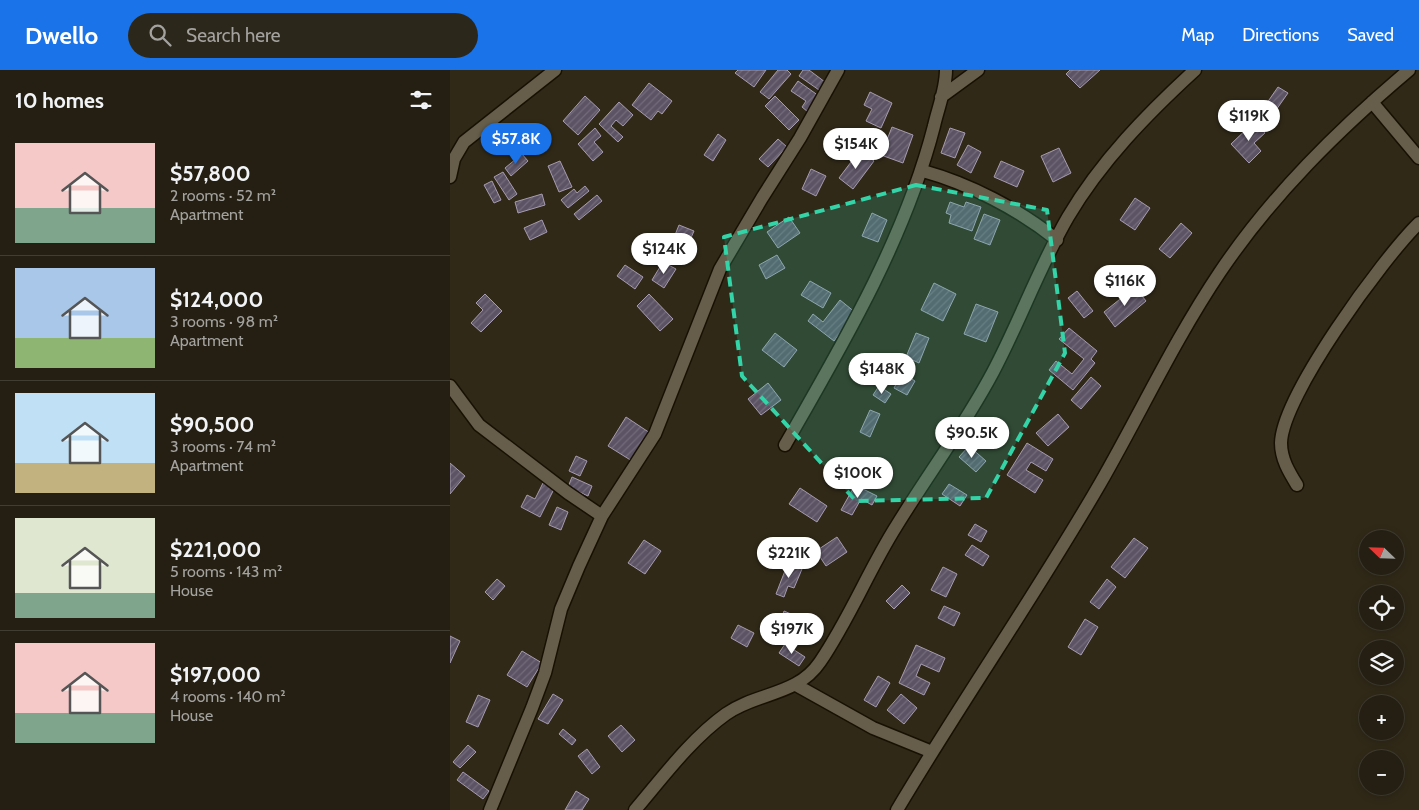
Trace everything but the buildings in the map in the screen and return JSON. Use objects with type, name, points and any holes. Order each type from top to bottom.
[{"type":"street","points":[[450,177],[454,159],[464,142],[555,70]]},
{"type":"street","points":[[490,810],[532,708],[547,666],[561,609],[602,516],[655,434],[720,269],[800,138],[838,70]]},
{"type":"street","points":[[785,445],[825,375],[875,280],[923,171],[946,70]]},
{"type":"street","points":[[941,98],[978,70]]},
{"type":"street","points":[[635,810],[677,762],[723,717],[752,701],[796,686],[806,679],[819,663],[846,619],[897,524],[977,403],[1016,330],[1057,240],[1081,198],[1120,145],[1148,113],[1195,70]]},
{"type":"street","points":[[897,810],[1101,482],[1153,385],[1220,272],[1284,189],[1339,131],[1408,70]]},
{"type":"street","points":[[1372,102],[1419,158]]},
{"type":"street","points":[[923,171],[975,190],[1014,211],[1057,240]]},
{"type":"street","points":[[1297,485],[1284,462],[1281,444],[1284,425],[1291,408],[1346,315],[1384,263],[1419,223]]},
{"type":"street","points":[[450,386],[479,425],[568,493],[602,516]]},
{"type":"street","points":[[796,686],[873,728],[932,752]]},
{"type":"highlighted area","points":[[916,185],[1047,210],[1065,353],[986,498],[856,501],[742,376],[724,237]]}]
